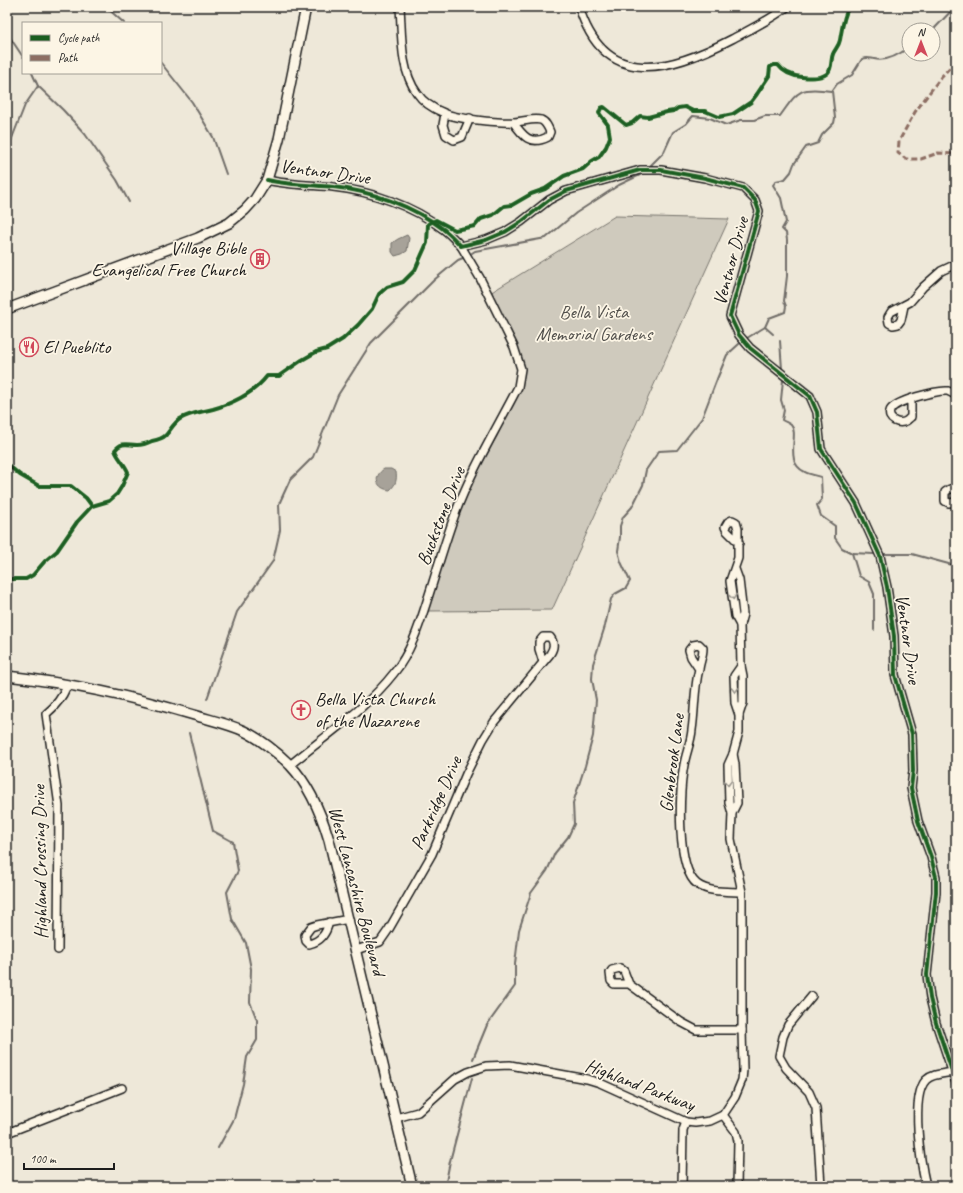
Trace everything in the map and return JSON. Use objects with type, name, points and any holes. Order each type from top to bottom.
[{"type":"main road","points":[[7,309],[198,238],[229,224],[245,210],[255,199],[267,180],[279,139],[306,7]]},
{"type":"main road","name":"West Lancashire Boulevard","points":[[7,676],[104,692],[167,707],[243,730],[261,741],[290,766],[312,795],[323,819],[349,919],[412,1186]]},
{"type":"street","points":[[400,7],[404,57],[408,76],[417,93],[428,104],[445,114],[513,122],[541,120],[546,123],[550,132],[548,137],[542,140],[530,140],[513,122]]},
{"type":"street","points":[[581,8],[584,25],[594,41],[604,51],[621,62],[633,66],[648,68],[668,65],[721,45],[773,17],[787,7]]},
{"type":"street","points":[[445,114],[443,126],[446,136],[454,140],[462,137],[470,118]]},
{"type":"street","name":"Ventnor Drive","points":[[267,180],[284,184],[333,187],[351,190],[396,203],[438,226],[461,246],[486,240],[505,232],[521,222],[549,200],[566,191],[640,170],[661,170],[726,183],[743,188],[755,200],[759,211],[730,316],[734,326],[747,346],[810,396],[817,412],[821,448],[856,503],[880,556],[887,587],[894,636],[895,675],[912,734],[913,771],[911,788],[918,820],[931,857],[936,877],[936,892],[926,975],[936,1023],[956,1083]]},
{"type":"street","name":"Buckstone Drive","points":[[290,766],[354,714],[378,692],[395,672],[405,657],[415,638],[420,624],[444,546],[463,493],[518,387],[521,369],[514,347],[480,278],[461,246]]},
{"type":"street","points":[[904,306],[910,302],[923,287],[941,271],[956,264]]},
{"type":"street","points":[[911,399],[935,392],[948,391],[956,395]]},
{"type":"street","points":[[956,488],[945,492],[944,497],[945,501],[949,503],[956,502]]},
{"type":"street","points":[[736,1186],[738,1141],[736,1132],[722,1115],[735,1097],[742,1080],[743,1070],[742,892],[731,839],[732,813],[729,803],[728,765],[733,754],[739,732],[739,715],[743,703],[743,676],[740,666],[740,625],[743,614],[740,580],[735,570],[738,558],[739,543]]},
{"type":"street","name":"Parkridge Drive","points":[[356,950],[380,942],[389,929],[432,854],[466,774],[483,740],[494,722],[543,662]]},
{"type":"street","name":"Glenbrook Lane","points":[[699,669],[692,732],[684,766],[681,808],[682,844],[690,876],[697,884],[709,889],[742,892]]},
{"type":"street","name":"Highland Crossing Drive","points":[[58,950],[59,806],[46,714],[62,697],[67,686]]},
{"type":"street","points":[[328,922],[349,919]]},
{"type":"street","points":[[629,984],[682,1022],[696,1030],[742,1030]]},
{"type":"street","points":[[812,996],[788,1025],[783,1036],[779,1056],[786,1068],[809,1092],[816,1108],[821,1186]]},
{"type":"street","name":"Highland Parkway","points":[[396,1118],[418,1112],[455,1079],[468,1072],[486,1066],[510,1065],[587,1079],[600,1083],[686,1122],[695,1123],[710,1121],[722,1115]]},
{"type":"street","points":[[926,1186],[921,1163],[918,1131],[918,1112],[921,1088],[930,1076],[953,1072]]},
{"type":"street","points":[[7,1133],[122,1088]]},
{"type":"street","points":[[682,1186],[683,1130],[686,1122]]},
{"type":"green space","name":"Bella Vista Memorial Gardens","points":[[615,216],[729,219],[552,610],[427,611],[457,515],[468,490],[497,436],[521,384],[523,375],[523,362],[520,354],[490,293]]},
{"type":"shaded area","points":[[407,235],[409,238],[407,251],[395,256],[392,252],[392,243]]},
{"type":"shaded area","points":[[384,469],[391,469],[396,472],[396,482],[390,490],[379,485],[377,479],[380,472]]},
{"type":"waterway","points":[[106,7],[123,22]]},
{"type":"waterway","points":[[941,22],[955,7]]},
{"type":"waterway","points":[[7,33],[22,56]]},
{"type":"waterway","points":[[747,338],[765,327],[769,318],[785,312],[786,306],[784,301],[787,276],[787,240],[786,233],[782,229],[786,222],[781,198],[773,185],[776,181],[785,179],[806,147],[818,143],[822,135],[834,123],[835,118],[832,91],[837,84],[852,75],[862,59],[867,58],[884,60],[901,53]]},
{"type":"waterway","points":[[162,64],[192,102],[213,137],[226,174]]},
{"type":"waterway","points":[[32,74],[38,86],[85,134],[117,180],[129,202]]},
{"type":"waterway","points":[[7,151],[25,105],[38,86]]},
{"type":"waterway","points":[[651,165],[664,152],[673,132],[686,124],[693,116],[710,118],[726,125],[741,120],[754,120],[765,116],[780,116],[800,92],[812,89],[831,91]]},
{"type":"waterway","points":[[472,253],[475,251],[546,238],[576,213],[619,185],[642,174]]},
{"type":"waterway","points":[[207,699],[237,612],[273,561],[280,530],[279,504],[290,480],[313,457],[338,395],[371,343],[434,280],[458,260],[463,258]]},
{"type":"waterway","points":[[765,327],[773,334]]},
{"type":"waterway","points":[[780,341],[782,369]]},
{"type":"waterway","points":[[473,1059],[487,1025],[515,986],[515,964],[519,930],[531,893],[547,871],[555,853],[568,837],[574,824],[573,803],[593,736],[596,700],[592,679],[593,664],[605,626],[611,599],[615,594],[626,588],[630,581],[621,562],[618,551],[620,526],[623,517],[632,507],[643,485],[646,470],[659,451],[677,450],[702,418],[727,355],[739,344]]},
{"type":"waterway","points":[[783,380],[781,400],[784,410],[782,420],[790,424],[793,429],[793,455],[795,462],[798,467],[805,472],[821,477],[822,499],[817,505],[821,516],[835,526],[835,538],[842,548],[852,553],[859,576],[869,582],[874,594],[874,630]]},
{"type":"waterway","points":[[852,553],[874,554]]},
{"type":"waterway","points":[[884,554],[912,554],[956,566]]},
{"type":"waterway","points":[[189,733],[213,831],[233,842],[238,871],[227,892],[232,919],[246,943],[251,969],[250,1002],[257,1020],[257,1040],[247,1057],[243,1084],[234,1119],[218,1148]]},
{"type":"waterway","points":[[447,1186],[446,1182],[450,1161],[472,1078]]},
{"type":"marked path","points":[[956,61],[941,77],[915,112],[899,141],[898,153],[906,159],[921,159],[938,153],[956,154]]},
{"type":"cycle path","points":[[7,579],[26,579],[33,575],[45,561],[57,551],[77,522],[92,506],[109,501],[117,494],[128,472],[115,450],[120,445],[137,445],[162,438],[180,419],[192,414],[221,407],[243,397],[262,382],[267,376],[279,376],[302,360],[316,352],[327,349],[343,339],[372,309],[379,294],[387,287],[403,282],[415,270],[427,243],[428,224],[436,220],[455,230],[475,226],[481,219],[493,215],[504,206],[512,205],[531,194],[545,189],[564,176],[583,169],[599,157],[606,147],[610,137],[608,125],[599,113],[601,108],[604,107],[626,125],[632,123],[640,116],[648,117],[685,107],[693,111],[705,111],[719,117],[733,114],[751,102],[769,76],[770,67],[774,65],[778,65],[786,72],[798,77],[814,78],[826,75],[830,69],[832,56],[839,42],[844,19],[849,7]]},
{"type":"cycle path","points":[[267,180],[347,189],[377,196],[418,213],[448,233],[461,246],[486,240],[505,232],[521,222],[549,200],[566,191],[640,170],[661,170],[705,178],[743,188],[755,200],[759,211],[730,316],[739,335],[750,348],[810,396],[817,412],[821,449],[856,503],[880,556],[887,587],[894,636],[895,675],[912,734],[913,771],[911,788],[918,821],[931,857],[936,877],[936,892],[927,975],[930,998],[936,1023],[956,1083]]},
{"type":"cycle path","points":[[7,464],[20,475],[39,486],[71,486],[86,498],[92,506]]},
{"type":"place","name":"Village Bible Evangelical Free Church","points":[[260,259]]},
{"type":"place","name":"El Pueblito","points":[[29,347]]},
{"type":"place","name":"Bella Vista Church of the Nazarene","points":[[301,710]]}]
